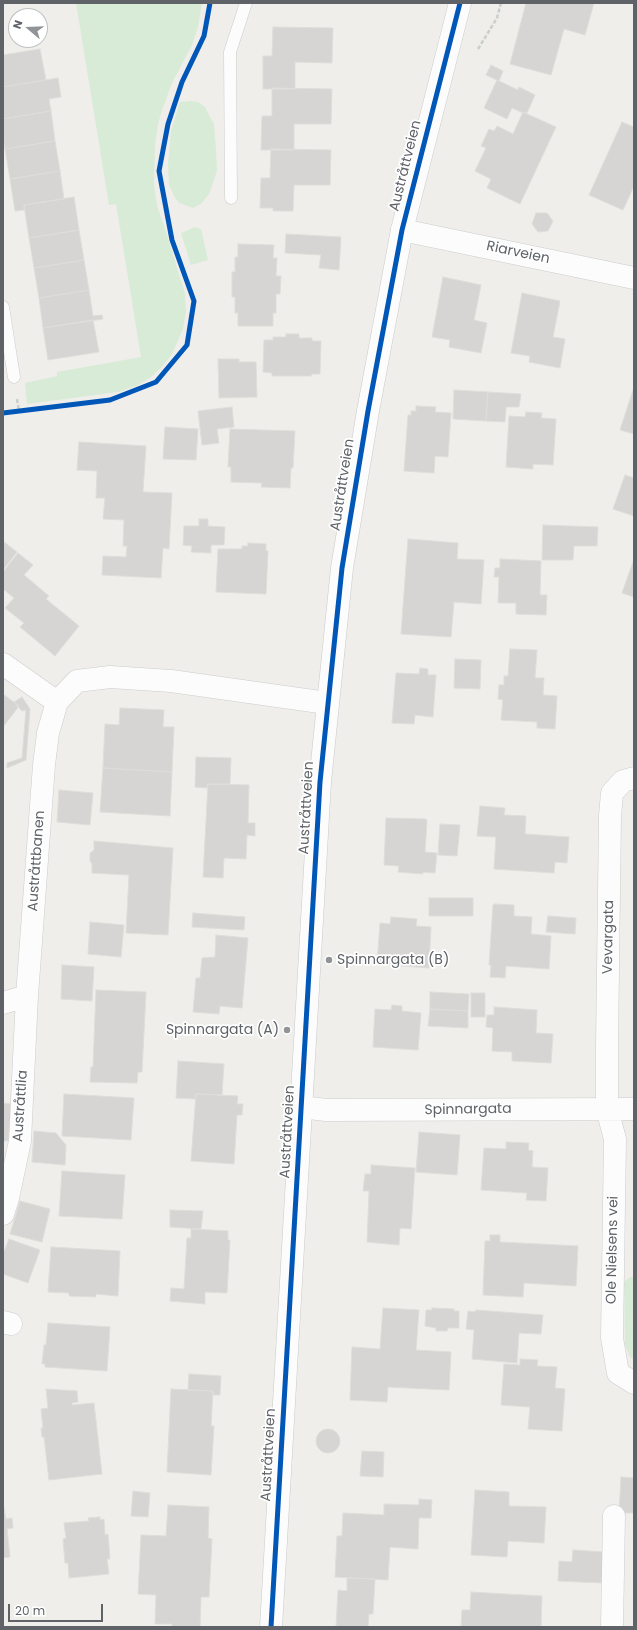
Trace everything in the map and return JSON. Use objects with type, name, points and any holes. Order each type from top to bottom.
[{"type":"street","name":"Austråttveien","points":[[271,1627],[320,782],[342,568],[368,412],[402,230],[460,3]]},
{"type":"street","name":"Riarveien","points":[[402,230],[634,278]]},
{"type":"street","points":[[3,664],[56,702],[77,681],[110,676],[171,681],[327,704]]},
{"type":"street","name":"Austråttbanen","points":[[26,996],[44,765],[48,733],[56,702]]},
{"type":"street","name":"Vevargata","points":[[607,1109],[610,816],[612,793],[624,781],[634,778]]},
{"type":"street","points":[[3,1002],[26,996]]},
{"type":"street","name":"Austråttlia","points":[[3,1214],[8,1198],[20,1141],[26,996]]},
{"type":"street","name":"Spinnargata","points":[[301,1107],[348,1110],[634,1109]]},
{"type":"street","name":"Ole Nielsens vei","points":[[607,1109],[615,1139],[612,1338],[618,1373],[634,1383]]},
{"type":"street","points":[[612,1627],[614,1516]]},
{"type":"lane","points":[[231,198],[230,52],[246,3]]},
{"type":"lane","points":[[3,307],[14,377]]},
{"type":"path","points":[[14,412],[27,410]]},
{"type":"green space","points":[[76,3],[202,3],[198,27],[192,45],[172,83],[162,110],[155,145],[154,184],[157,206],[185,294],[186,312],[183,329],[172,354],[162,367],[151,377],[138,385],[118,392],[27,404],[25,383],[57,376],[57,372],[141,357],[116,204],[109,205]]},
{"type":"green space","points":[[180,102],[198,102],[205,107],[214,124],[217,171],[209,194],[202,203],[193,208],[179,203],[174,196],[169,185],[168,165],[171,131]]},
{"type":"green space","points":[[195,227],[201,229],[208,260],[191,265],[181,233]]},
{"type":"green space","points":[[630,1277],[634,1277],[634,1360],[630,1357],[625,1345],[624,1282]]},
{"type":"building","points":[[526,3],[594,3],[585,35],[564,29],[551,75],[510,64]]},
{"type":"building","points":[[273,27],[333,28],[332,63],[295,62],[295,89],[263,89],[263,56],[272,56]]},
{"type":"building","points":[[40,49],[46,80],[3,87],[3,55]]},
{"type":"building","points":[[491,65],[503,71],[499,81],[486,75]]},
{"type":"building","points":[[58,78],[61,97],[49,99],[51,111],[3,119],[3,87]]},
{"type":"building","points":[[497,80],[518,90],[519,87],[535,95],[527,113],[523,113],[512,108],[507,119],[484,108]]},
{"type":"building","points":[[272,88],[332,89],[331,124],[294,124],[294,150],[261,150],[262,116],[272,116]]},
{"type":"building","points":[[51,111],[55,141],[5,149],[3,119]]},
{"type":"building","points":[[523,112],[556,127],[520,204],[487,188],[491,179],[475,171],[486,148],[481,146],[489,129],[494,131],[497,126],[513,134]]},
{"type":"building","points":[[622,122],[634,127],[634,186],[623,210],[589,195]]},
{"type":"building","points":[[55,141],[60,171],[10,179],[5,149]]},
{"type":"building","points":[[271,149],[331,150],[330,185],[294,185],[293,211],[273,211],[273,208],[260,208],[261,178],[270,178]]},
{"type":"building","points":[[60,171],[64,199],[24,205],[24,210],[15,211],[10,179]]},
{"type":"building","points":[[74,197],[79,230],[29,238],[24,205]]},
{"type":"building","points":[[536,213],[547,213],[553,221],[548,231],[538,232],[532,224]]},
{"type":"building","points":[[79,230],[84,260],[34,268],[29,238]]},
{"type":"building","points":[[286,234],[341,237],[339,270],[319,268],[321,255],[285,253]]},
{"type":"building","points":[[238,244],[274,245],[273,258],[277,258],[276,276],[281,276],[280,294],[276,294],[276,313],[273,313],[273,326],[238,326],[238,313],[235,313],[235,297],[232,297],[232,272],[235,272],[235,257],[238,257]]},
{"type":"building","points":[[84,260],[89,290],[39,298],[34,268]]},
{"type":"building","points":[[443,277],[481,285],[474,320],[487,323],[481,353],[449,347],[450,340],[432,337]]},
{"type":"building","points":[[89,290],[93,316],[102,315],[103,319],[43,328],[39,298]]},
{"type":"building","points":[[522,293],[560,301],[553,337],[565,339],[560,368],[529,362],[530,356],[511,353]]},
{"type":"building","points":[[93,320],[99,352],[48,360],[43,328]]},
{"type":"building","points":[[286,334],[299,334],[299,338],[312,338],[312,341],[321,341],[320,374],[312,374],[311,376],[272,376],[272,373],[263,372],[264,340],[273,340],[273,337],[286,337]]},
{"type":"building","points":[[218,359],[239,359],[239,362],[256,362],[257,397],[219,398]]},
{"type":"building","points":[[634,387],[634,434],[620,430]]},
{"type":"building","points":[[454,390],[488,392],[486,421],[453,419]]},
{"type":"building","points":[[488,392],[521,394],[519,407],[506,407],[505,422],[486,421]]},
{"type":"building","points":[[416,406],[436,407],[435,412],[451,413],[448,457],[435,456],[434,473],[404,471],[408,415],[411,415],[411,411],[416,411]]},
{"type":"building","points":[[232,407],[234,427],[217,429],[219,443],[202,445],[198,411]]},
{"type":"building","points":[[526,412],[542,413],[541,418],[556,419],[553,465],[533,464],[533,469],[506,467],[509,416],[525,417]]},
{"type":"building","points":[[165,427],[198,429],[196,460],[163,459]]},
{"type":"building","points":[[230,429],[295,431],[293,468],[291,468],[290,488],[261,487],[262,483],[231,482],[231,467],[228,467]]},
{"type":"building","points":[[79,442],[146,446],[143,492],[172,493],[169,549],[163,548],[161,578],[102,575],[103,556],[126,557],[127,546],[123,546],[124,520],[103,519],[105,498],[96,498],[97,471],[77,470]]},
{"type":"building","points":[[625,475],[634,478],[634,516],[613,509]]},
{"type":"building","points":[[199,519],[208,519],[208,526],[225,527],[224,545],[211,545],[211,553],[191,552],[192,546],[183,545],[184,526],[199,526]]},
{"type":"building","points":[[543,525],[598,527],[597,546],[574,546],[573,560],[542,560]]},
{"type":"building","points":[[408,539],[458,543],[457,559],[484,560],[481,604],[454,602],[451,637],[401,634]]},
{"type":"building","points":[[3,541],[17,552],[3,570]]},
{"type":"building","points":[[248,543],[266,544],[266,551],[268,551],[266,594],[216,592],[218,549],[242,549],[242,546],[248,546]]},
{"type":"building","points":[[18,553],[33,565],[24,575],[49,596],[46,599],[79,626],[55,656],[20,627],[24,623],[5,608],[14,598],[3,589],[3,572]]},
{"type":"building","points":[[500,559],[541,561],[540,595],[547,595],[546,615],[516,614],[516,603],[498,603],[499,577],[494,577],[495,568],[500,568]]},
{"type":"building","points":[[634,559],[634,597],[622,593]]},
{"type":"building","points":[[510,649],[537,650],[535,678],[544,678],[543,695],[557,696],[555,729],[537,728],[537,722],[501,720],[503,700],[498,699],[499,685],[504,685],[504,676],[508,676]]},
{"type":"building","points":[[455,659],[481,660],[480,689],[454,688]]},
{"type":"building","points":[[420,668],[428,669],[428,675],[436,675],[433,717],[415,715],[414,724],[392,723],[396,673],[419,674]]},
{"type":"building","points":[[3,694],[19,706],[3,727]]},
{"type":"building","points":[[22,697],[30,709],[26,760],[7,768],[7,763],[22,758],[26,710],[22,711],[14,702]]},
{"type":"building","points":[[120,708],[164,710],[163,727],[174,727],[172,772],[103,768],[105,724],[119,725]]},
{"type":"building","points":[[196,757],[231,758],[230,784],[208,784],[207,788],[195,787]]},
{"type":"building","points":[[103,768],[172,772],[170,816],[100,812]]},
{"type":"building","points":[[208,784],[249,785],[248,823],[255,823],[255,836],[247,835],[246,859],[224,858],[223,878],[203,877]]},
{"type":"building","points":[[59,790],[93,793],[90,825],[57,822]]},
{"type":"building","points":[[480,806],[505,808],[504,815],[526,816],[525,834],[569,837],[567,863],[555,862],[554,873],[494,869],[496,837],[477,836]]},
{"type":"building","points":[[386,818],[426,819],[425,852],[437,853],[435,873],[423,872],[423,874],[398,872],[399,866],[384,865]]},
{"type":"building","points":[[440,824],[460,825],[457,856],[438,855]]},
{"type":"building","points":[[94,841],[173,848],[168,935],[126,933],[129,875],[92,873],[90,853],[94,850]]},
{"type":"building","points":[[429,898],[473,898],[473,916],[429,916]]},
{"type":"building","points":[[493,905],[514,905],[514,916],[532,917],[531,934],[551,936],[549,969],[506,966],[505,978],[490,977],[491,965],[489,965]]},
{"type":"building","points":[[193,913],[245,917],[244,930],[192,927]]},
{"type":"building","points":[[548,916],[576,918],[575,934],[546,932]]},
{"type":"building","points":[[391,917],[417,919],[416,926],[431,927],[429,968],[377,964],[380,923],[390,924]]},
{"type":"building","points":[[90,922],[124,925],[121,957],[88,954]]},
{"type":"building","points":[[216,935],[248,938],[242,1008],[220,1006],[219,1014],[193,1012],[196,978],[200,978],[202,958],[215,957]]},
{"type":"building","points":[[62,965],[94,967],[92,1001],[61,999]]},
{"type":"building","points":[[96,990],[146,992],[142,1072],[138,1072],[137,1083],[90,1082],[91,1067],[93,1067]]},
{"type":"building","points":[[430,992],[469,994],[468,1011],[430,1009]]},
{"type":"building","points":[[471,993],[485,993],[485,1017],[471,1017]]},
{"type":"building","points":[[392,1005],[402,1006],[402,1011],[421,1013],[418,1050],[373,1047],[375,1009],[391,1010]]},
{"type":"building","points":[[494,1007],[537,1010],[536,1033],[553,1034],[551,1063],[512,1061],[512,1052],[492,1051],[493,1028],[486,1027],[487,1015],[494,1015]]},
{"type":"building","points":[[430,1009],[468,1011],[468,1028],[428,1026]]},
{"type":"building","points":[[178,1061],[224,1064],[222,1095],[196,1094],[196,1099],[176,1098]]},
{"type":"building","points":[[64,1094],[134,1098],[131,1140],[62,1136]]},
{"type":"building","points":[[196,1094],[238,1096],[237,1104],[243,1104],[242,1115],[237,1115],[234,1164],[191,1161]]},
{"type":"building","points":[[3,1103],[12,1104],[8,1141],[3,1141]]},
{"type":"building","points":[[34,1131],[56,1133],[66,1145],[65,1165],[32,1162]]},
{"type":"building","points":[[419,1132],[460,1135],[457,1175],[416,1172]]},
{"type":"building","points":[[506,1142],[529,1143],[528,1150],[533,1151],[532,1167],[548,1168],[546,1201],[526,1200],[527,1193],[481,1190],[484,1148],[506,1149]]},
{"type":"building","points":[[371,1165],[415,1168],[411,1229],[400,1228],[399,1245],[367,1242],[369,1191],[363,1191],[365,1174],[371,1174]]},
{"type":"building","points":[[62,1171],[125,1175],[122,1219],[59,1216]]},
{"type":"building","points":[[20,1201],[50,1209],[42,1242],[10,1234]]},
{"type":"building","points":[[170,1210],[203,1211],[201,1229],[170,1227]]},
{"type":"building","points":[[191,1229],[228,1231],[228,1240],[230,1240],[227,1293],[205,1292],[205,1304],[170,1301],[171,1288],[184,1289],[187,1238],[191,1238]]},
{"type":"building","points":[[490,1235],[500,1235],[500,1242],[578,1246],[576,1286],[524,1283],[523,1297],[483,1295],[485,1241],[490,1241]]},
{"type":"building","points":[[9,1239],[40,1250],[28,1283],[3,1274],[3,1254]]},
{"type":"building","points":[[51,1247],[120,1251],[118,1296],[96,1294],[96,1297],[69,1296],[69,1293],[48,1292]]},
{"type":"building","points":[[383,1308],[419,1310],[416,1350],[451,1352],[449,1390],[388,1387],[387,1402],[350,1400],[352,1347],[380,1349]]},
{"type":"building","points":[[432,1308],[454,1309],[454,1311],[459,1311],[459,1328],[448,1328],[447,1331],[436,1331],[436,1328],[425,1326],[426,1310],[432,1310]]},
{"type":"building","points":[[476,1310],[543,1315],[541,1334],[519,1333],[517,1363],[472,1359],[474,1330],[466,1329],[468,1311],[475,1312]]},
{"type":"building","points":[[48,1323],[110,1327],[107,1371],[45,1367],[45,1364],[42,1364],[44,1345],[46,1345]]},
{"type":"building","points":[[520,1359],[538,1360],[537,1366],[557,1367],[555,1388],[565,1389],[562,1431],[528,1429],[530,1407],[501,1405],[504,1364],[520,1365]]},
{"type":"building","points":[[189,1374],[221,1376],[220,1395],[213,1395],[213,1391],[188,1390]]},
{"type":"building","points":[[46,1389],[77,1391],[78,1402],[72,1403],[72,1405],[94,1403],[102,1474],[49,1480],[44,1437],[42,1437],[41,1428],[43,1428],[41,1409],[48,1408]]},
{"type":"building","points":[[171,1389],[213,1391],[211,1426],[214,1426],[211,1475],[167,1472]]},
{"type":"building","points":[[328,1429],[336,1433],[340,1441],[336,1449],[328,1453],[320,1449],[316,1441],[320,1433]]},
{"type":"building","points":[[362,1451],[384,1452],[383,1477],[360,1476]]},
{"type":"building","points":[[621,1477],[634,1478],[634,1513],[619,1513]]},
{"type":"building","points":[[475,1490],[509,1492],[509,1506],[546,1507],[544,1543],[508,1541],[507,1557],[471,1555]]},
{"type":"building","points":[[133,1491],[150,1493],[148,1517],[131,1516]]},
{"type":"building","points":[[419,1499],[432,1500],[431,1518],[419,1518],[418,1549],[390,1547],[388,1580],[335,1577],[337,1536],[342,1536],[343,1513],[384,1515],[384,1504],[419,1505]]},
{"type":"building","points":[[3,1503],[6,1519],[12,1518],[13,1528],[7,1529],[10,1557],[3,1558]]},
{"type":"building","points":[[168,1505],[209,1507],[208,1538],[212,1539],[209,1597],[201,1597],[200,1627],[172,1627],[172,1624],[155,1624],[156,1595],[138,1594],[141,1535],[166,1536]]},
{"type":"building","points":[[100,1517],[100,1520],[104,1519],[105,1535],[108,1534],[110,1559],[107,1559],[109,1574],[69,1578],[68,1563],[65,1563],[63,1539],[66,1538],[64,1523],[89,1521],[88,1518]]},
{"type":"building","points":[[573,1550],[604,1552],[603,1583],[558,1581],[559,1561],[572,1562]]},
{"type":"building","points":[[347,1578],[375,1579],[373,1614],[369,1614],[368,1627],[336,1627],[338,1590],[347,1591]]},
{"type":"building","points":[[471,1592],[542,1596],[541,1627],[461,1627],[462,1610],[470,1610]]},
{"type":"cycle path","points":[[3,413],[110,400],[156,382],[187,345],[194,301],[172,240],[159,171],[168,124],[182,82],[204,36],[210,3]]},
{"type":"cycle path","points":[[271,1627],[320,782],[342,568],[368,411],[402,230],[460,3]]},
{"type":"place","name":"Spinnargata (B)","points":[[329,960]]},
{"type":"place","name":"Spinnargata (A)","points":[[287,1030]]}]
